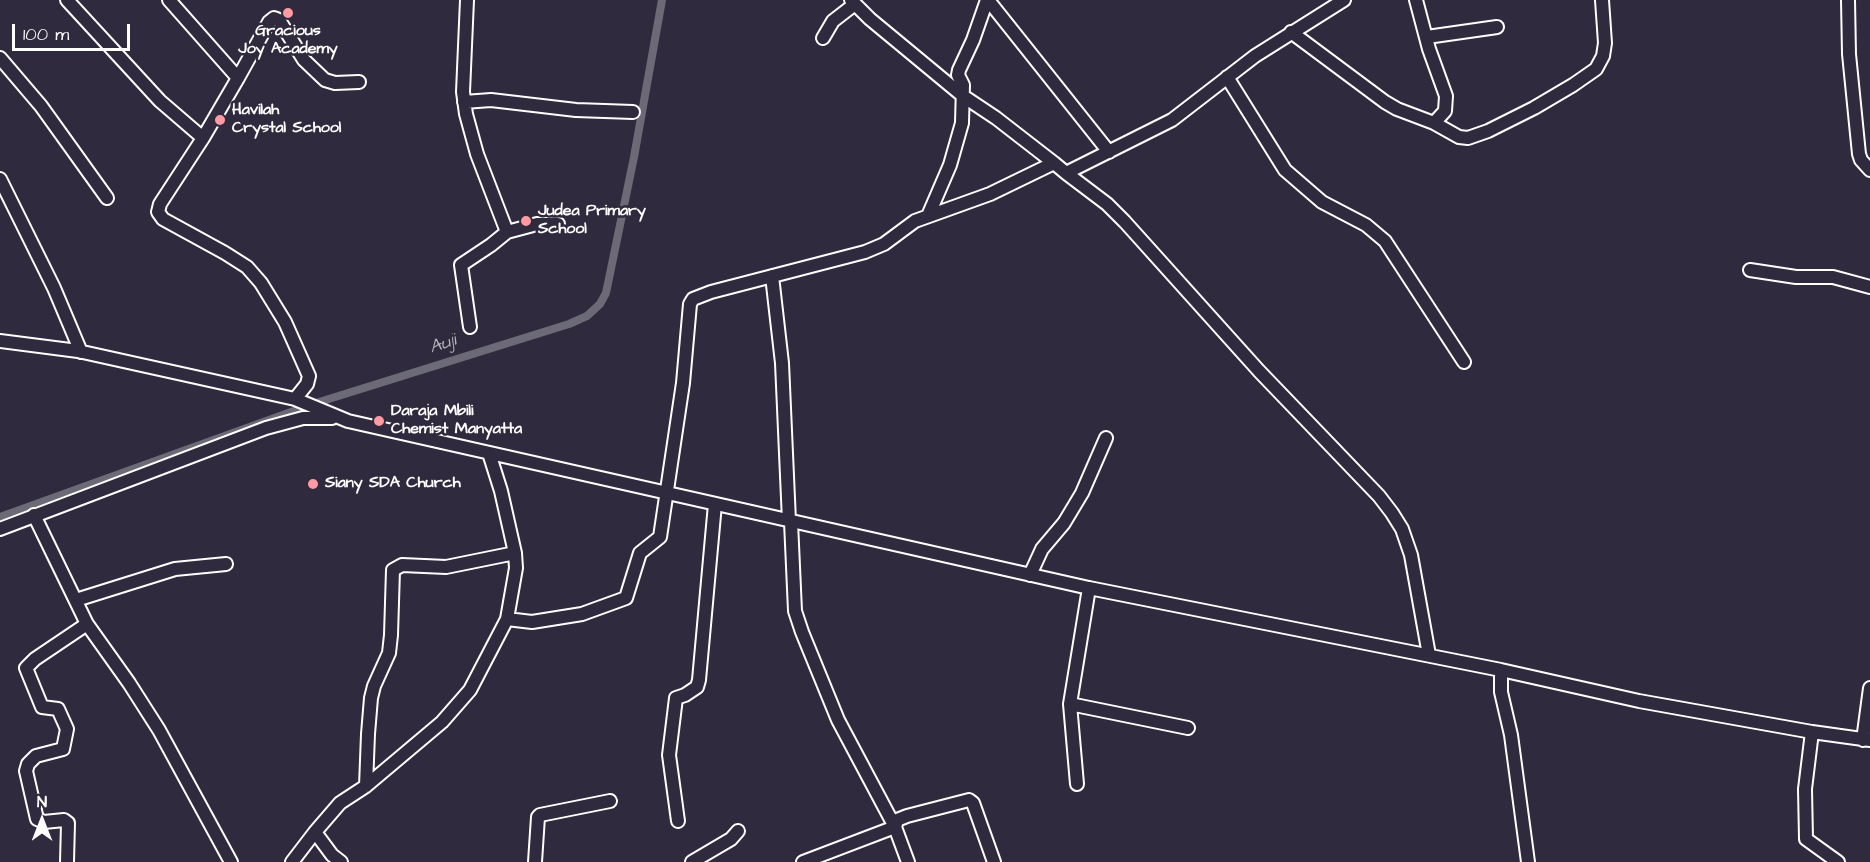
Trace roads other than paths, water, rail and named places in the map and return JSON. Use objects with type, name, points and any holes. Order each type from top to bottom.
[{"type":"street","points":[[67,0],[160,101],[203,138]]},
{"type":"street","points":[[169,0],[238,78]]},
{"type":"street","points":[[466,0],[464,102],[477,154],[507,232]]},
{"type":"street","points":[[928,216],[951,165],[962,123],[963,85],[958,70],[973,40],[987,0]]},
{"type":"street","points":[[987,0],[1109,152]]},
{"type":"street","points":[[1066,173],[1172,120],[1255,56],[1344,0]]},
{"type":"street","points":[[1416,0],[1446,102],[1444,111],[1434,123]]},
{"type":"street","points":[[1291,32],[1385,102],[1434,123],[1459,137],[1468,138],[1488,131],[1534,108],[1596,69],[1603,56],[1605,43],[1602,0]]},
{"type":"street","points":[[1848,0],[1850,54],[1859,154],[1870,170]]},
{"type":"street","points":[[824,38],[833,21],[853,2],[870,19],[963,96],[996,118],[1107,204],[1125,222],[1259,371],[1380,496],[1392,513],[1402,529],[1412,555],[1429,655]]},
{"type":"street","points":[[297,400],[309,376],[285,322],[261,283],[247,267],[163,219],[158,212],[160,204],[203,138],[268,22],[274,18],[279,20],[304,60],[320,76],[335,83],[359,82]]},
{"type":"street","points":[[1427,37],[1497,27]]},
{"type":"street","points":[[0,58],[40,106],[107,198]]},
{"type":"street","points":[[1227,78],[1285,170],[1322,202],[1366,225],[1385,241],[1464,362]]},
{"type":"street","points":[[464,102],[490,100],[576,110],[633,112]]},
{"type":"street","points":[[507,619],[532,621],[582,614],[626,598],[640,553],[660,537],[684,371],[690,304],[693,299],[700,295],[865,252],[890,240],[915,221],[990,194],[1054,163]]},
{"type":"street","points":[[0,179],[5,201],[59,298],[81,352]]},
{"type":"street","points":[[470,327],[461,265],[507,232],[537,224],[558,224]]},
{"type":"street","points":[[1750,270],[1796,277],[1833,277],[1870,287]]},
{"type":"street","points":[[772,276],[782,363],[794,601],[802,632],[838,720],[895,827],[908,862]]},
{"type":"street","points":[[0,341],[81,352],[297,400],[339,418],[1089,588],[1429,655],[1639,701],[1867,740],[1870,688]]},
{"type":"street","points":[[0,528],[290,420],[339,418]]},
{"type":"street","points":[[1030,575],[1042,549],[1064,523],[1082,493],[1106,438]]},
{"type":"street","points":[[292,862],[340,803],[366,786],[442,722],[470,690],[507,619],[516,568],[515,553],[501,491],[489,453]]},
{"type":"street","points":[[678,821],[669,755],[670,744],[676,698],[697,687],[699,680],[715,504]]},
{"type":"street","points":[[34,515],[87,624],[159,730],[231,862]]},
{"type":"street","points":[[366,786],[371,698],[388,653],[391,635],[393,570],[402,565],[446,567],[515,553]]},
{"type":"street","points":[[76,600],[175,569],[226,564]]},
{"type":"street","points":[[1077,784],[1071,704],[1089,588]]},
{"type":"street","points":[[67,862],[68,823],[64,820],[44,822],[37,819],[26,771],[28,764],[36,756],[63,749],[67,729],[58,709],[42,707],[26,668],[35,659],[87,624]]},
{"type":"street","points":[[1501,670],[1501,692],[1511,735],[1528,862]]},
{"type":"street","points":[[1071,704],[1188,728]]},
{"type":"street","points":[[1812,732],[1805,789],[1806,839],[1838,862]]},
{"type":"street","points":[[895,827],[897,820],[907,816],[969,800],[973,803],[994,862]]},
{"type":"street","points":[[535,862],[540,815],[610,801]]},
{"type":"street","points":[[803,862],[895,827]]},
{"type":"street","points":[[692,862],[731,839],[738,831]]},
{"type":"street","points":[[315,832],[332,855],[341,862]]},
{"type":"waterway","name":"Auji","points":[[0,517],[316,403],[569,324],[587,316],[600,304],[606,293],[634,157],[662,0]]},
{"type":"place","name":"Gracious Joy Academy","points":[[288,13]]},
{"type":"place","name":"Havilah Crystal School","points":[[220,120]]},
{"type":"place","name":"Judea Primary School","points":[[526,221]]},
{"type":"place","name":"Daraja Mbili Chemist Manyatta","points":[[379,421]]},
{"type":"place","name":"Siany SDA Church","points":[[313,484]]}]
